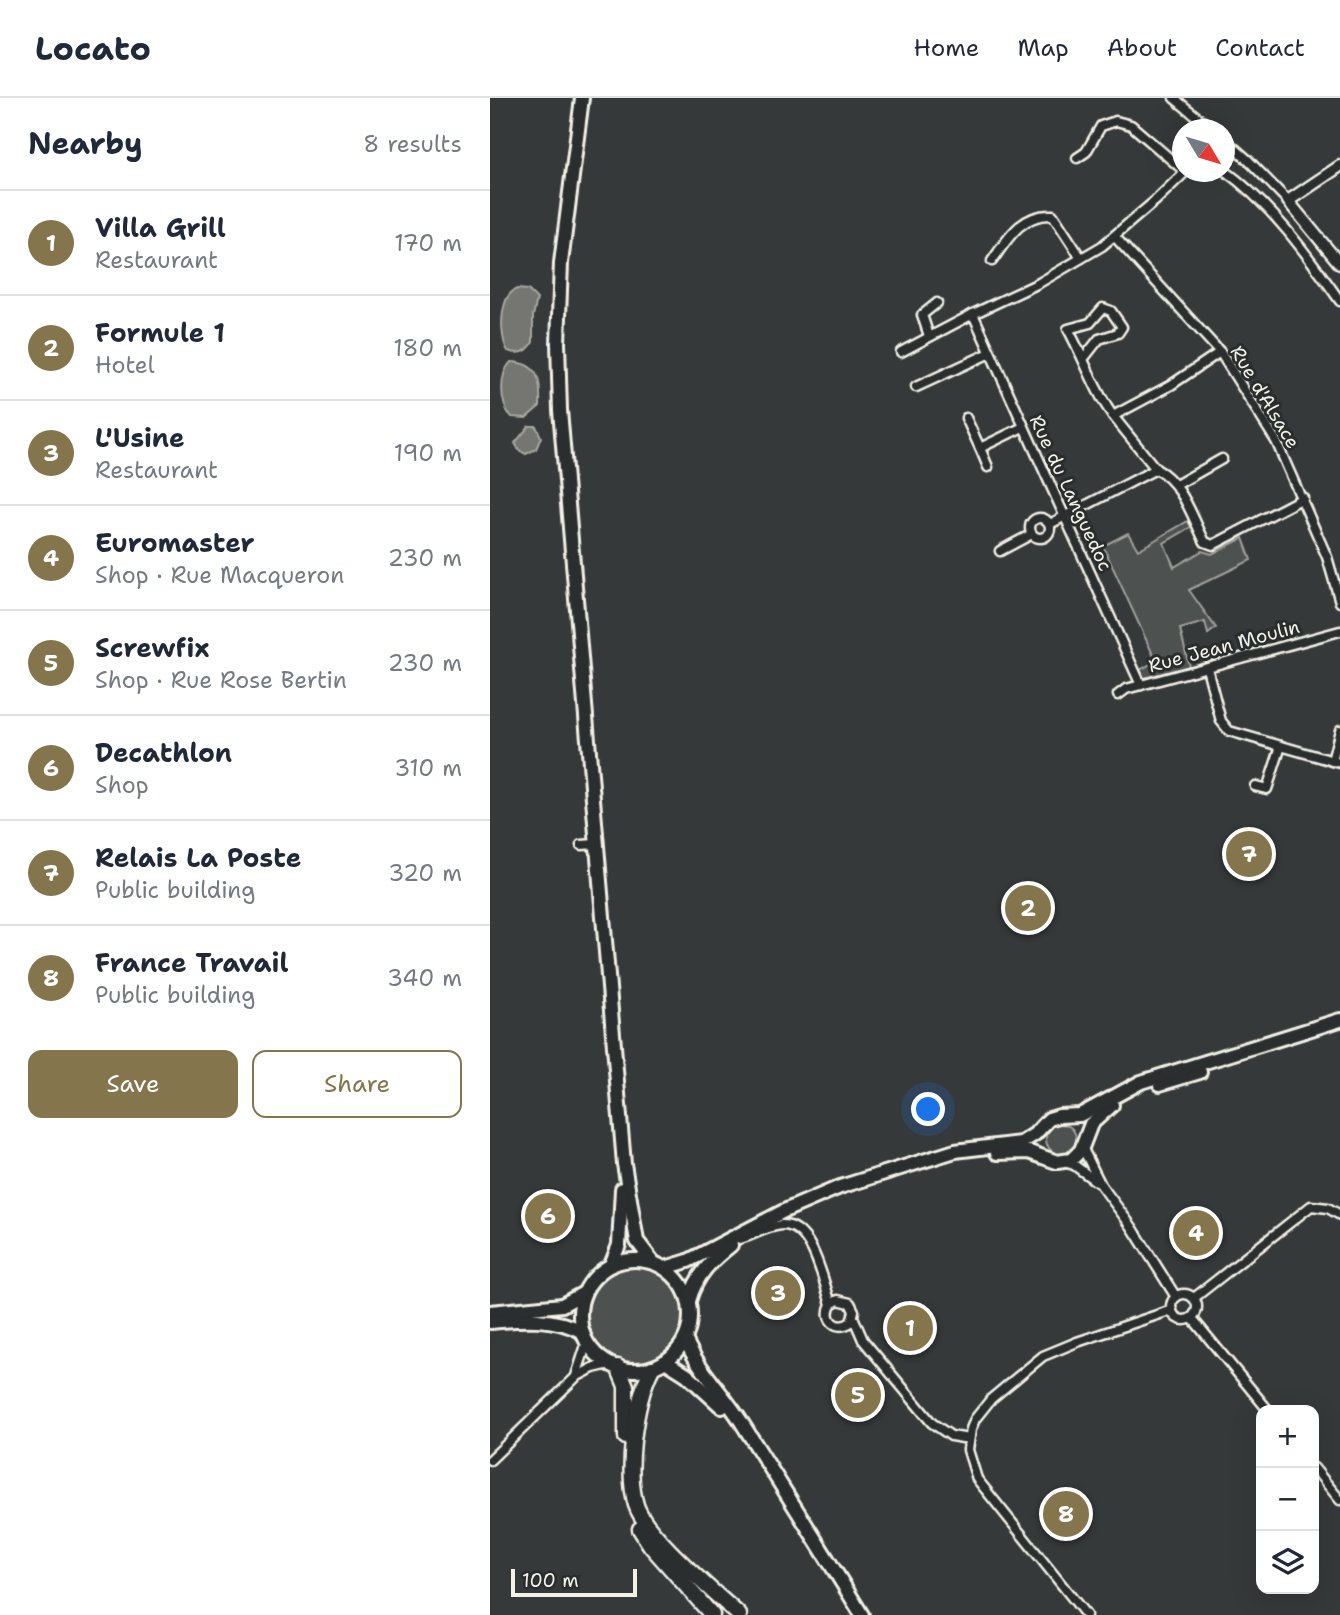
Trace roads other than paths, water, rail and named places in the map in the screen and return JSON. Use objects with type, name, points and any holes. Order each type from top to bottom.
[{"type":"highway","points":[[614,1365],[627,1394],[626,1478],[635,1519],[651,1546],[712,1615]]},
{"type":"highway","points":[[659,1365],[647,1377],[635,1424],[632,1479],[636,1505],[652,1532],[739,1615]]},
{"type":"main road","points":[[582,98],[561,263],[559,378],[624,1164],[637,1241],[659,1265],[678,1280],[689,1301]]},
{"type":"main road","points":[[585,1337],[580,1312],[584,1293],[595,1277],[611,1265],[629,1260],[659,1265],[688,1261],[815,1197],[866,1177],[955,1151],[1021,1143],[1052,1117],[1080,1115],[1142,1082],[1340,1020]]},
{"type":"main road","points":[[932,1158],[1029,1152],[1064,1162],[1074,1158],[1091,1124],[1099,1115],[1133,1093],[1340,1027]]},
{"type":"main road","points":[[1066,1116],[1078,1123],[1083,1142]]},
{"type":"main road","points":[[1040,1129],[1038,1143],[1047,1158]]},
{"type":"main road","points":[[611,1265],[619,1245],[624,1164]]},
{"type":"main road","points":[[490,1322],[523,1319],[570,1325],[585,1337],[600,1357],[614,1365],[637,1370],[659,1365],[677,1350],[685,1339],[690,1320],[689,1301],[696,1279],[702,1270],[747,1231]]},
{"type":"main road","points":[[490,1312],[562,1305],[584,1293]]},
{"type":"main road","points":[[685,1339],[712,1384],[741,1421],[783,1485],[862,1615]]},
{"type":"main road","points":[[659,1365],[702,1388],[751,1438]]},
{"type":"street","points":[[1174,98],[1200,119]]},
{"type":"street","points":[[1077,158],[1086,152],[1101,126],[1122,121],[1131,125],[1172,161]]},
{"type":"street","points":[[1235,149],[1288,201],[1338,258]]},
{"type":"street","points":[[1288,201],[1340,166]]},
{"type":"street","points":[[1235,179],[1253,194],[1288,232],[1340,301]]},
{"type":"street","points":[[901,352],[1039,283],[1082,258],[1115,237],[1172,182]]},
{"type":"street","points":[[992,261],[1014,229],[1040,215],[1053,215],[1082,258]]},
{"type":"street","name":"Rue d'Alsace","points":[[1115,237],[1220,352],[1276,441],[1327,557],[1340,602]]},
{"type":"street","points":[[929,337],[922,315],[937,303]]},
{"type":"street","points":[[1084,358],[1099,339],[1118,333],[1122,327],[1111,311],[1102,308],[1090,323],[1069,329],[1102,401],[1156,469],[1166,474],[1176,485],[1209,545],[1303,498]]},
{"type":"street","name":"Rue du Languedoc","points":[[973,314],[1140,685]]},
{"type":"street","points":[[1113,416],[1171,385],[1220,352]]},
{"type":"street","points":[[916,387],[990,353]]},
{"type":"street","points":[[966,418],[988,467]]},
{"type":"street","points":[[980,448],[1023,427]]},
{"type":"street","points":[[1176,485],[1222,459]]},
{"type":"street","points":[[1050,524],[1156,469]]},
{"type":"street","points":[[1043,517],[1050,524],[1051,529],[1045,537],[1032,534],[1030,524],[1033,520],[1043,517]]},
{"type":"street","points":[[1000,551],[1032,534]]},
{"type":"street","name":"Rue Jean Moulin","points":[[1118,695],[1126,689],[1340,631]]},
{"type":"street","points":[[1207,668],[1221,721],[1229,731],[1336,762],[1340,730]]},
{"type":"street","points":[[1255,786],[1267,789],[1281,746]]},
{"type":"street","points":[[581,845],[597,844]]},
{"type":"street","points":[[1083,1142],[1101,1185],[1132,1227],[1176,1297],[1172,1310]]},
{"type":"street","points":[[1064,1162],[1074,1165],[1101,1185]]},
{"type":"street","points":[[1194,1298],[1311,1206],[1328,1208],[1340,1215]]},
{"type":"street","points":[[734,1242],[779,1226],[789,1226],[801,1231],[809,1240],[831,1304],[828,1312],[830,1320],[836,1326],[845,1326],[854,1319]]},
{"type":"street","points":[[1176,1297],[1185,1294],[1194,1298]]},
{"type":"street","points":[[1172,1310],[1178,1319],[1192,1318],[1197,1310],[1194,1298]]},
{"type":"street","points":[[831,1304],[838,1300],[850,1303],[863,1340]]},
{"type":"street","points":[[1086,1615],[982,1488],[970,1459],[969,1439],[975,1419],[982,1409],[1043,1356],[1172,1310]]},
{"type":"street","points":[[1192,1318],[1264,1405]]},
{"type":"street","points":[[845,1326],[863,1340],[936,1428],[951,1436],[969,1439]]},
{"type":"street","points":[[576,1377],[585,1337]]},
{"type":"street","points":[[490,1460],[576,1377],[593,1368],[614,1365]]},
{"type":"street","points":[[1319,1474],[1340,1500]]},
{"type":"place","name":"Relais La Poste","points":[[1249,854]]},
{"type":"place","name":"Formule 1","points":[[1028,908]]},
{"type":"place","name":"Decathlon","points":[[548,1216]]},
{"type":"place","name":"Euromaster","points":[[1196,1233]]},
{"type":"place","name":"L'Usine","points":[[778,1293]]},
{"type":"place","name":"Villa Grill","points":[[910,1328]]},
{"type":"place","name":"Screwfix","points":[[858,1395]]},
{"type":"place","name":"France Travail","points":[[1066,1514]]}]
